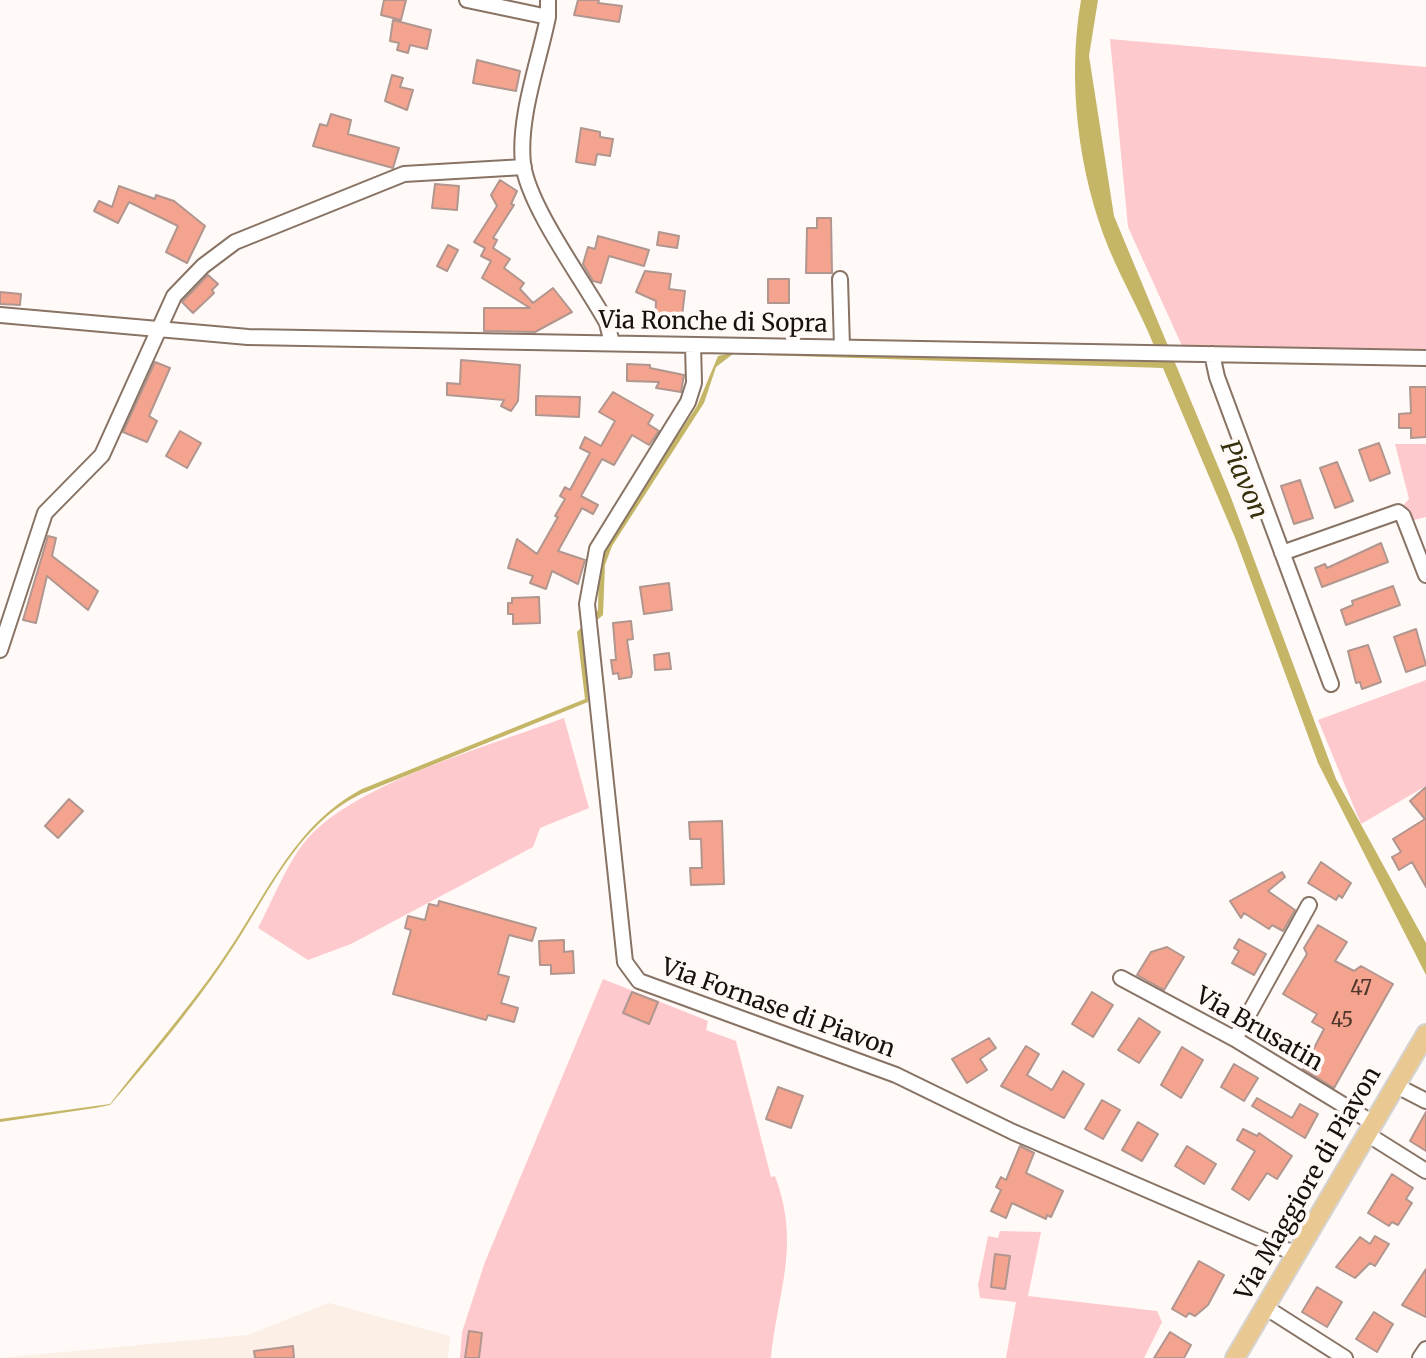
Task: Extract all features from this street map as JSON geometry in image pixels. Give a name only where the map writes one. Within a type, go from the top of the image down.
[{"type":"main road","name":"Via Maggiore di Piavon","points":[[1235,1358],[1395,1085],[1423,1045]]},
{"type":"street","points":[[467,0],[548,17]]},
{"type":"street","points":[[548,0],[548,17],[523,141],[524,167],[535,199],[607,323],[612,343]]},
{"type":"street","points":[[0,650],[45,513],[102,455],[157,327],[174,296],[188,280],[235,242],[409,173],[524,167]]},
{"type":"street","points":[[840,279],[842,347]]},
{"type":"street","name":"Via Ronche di Sopra","points":[[0,315],[248,337],[1426,358]]},
{"type":"street","name":"Via Fornase di Piavon","points":[[693,345],[694,383],[688,402],[597,549],[587,604],[625,962],[631,974],[639,981],[721,1013],[896,1075],[1013,1132],[1296,1254]]},
{"type":"street","points":[[1212,354],[1217,377],[1331,684]]},
{"type":"street","points":[[1282,553],[1398,512],[1403,514],[1426,575]]},
{"type":"street","points":[[1235,1039],[1309,905]]},
{"type":"street","name":"Via Brusatin","points":[[1121,978],[1235,1039],[1370,1128],[1426,1171]]},
{"type":"street","points":[[1395,1085],[1424,1098]]},
{"type":"street","points":[[1265,1307],[1345,1358]]},
{"type":"street","points":[[1420,1358],[1426,1349]]},
{"type":"shaded area","points":[[1081,0],[1098,0],[1089,56],[1114,216],[1230,495],[1336,779],[1426,943],[1426,975],[1318,763],[1236,540],[1163,368],[733,354],[716,367],[704,403],[612,546],[605,565],[603,615],[585,630],[588,702],[361,794],[338,808],[317,825],[299,846],[211,979],[110,1105],[0,1122],[0,1119],[110,1104],[207,981],[298,844],[316,823],[337,805],[362,789],[585,699],[577,632],[598,610],[599,564],[605,544],[697,406],[718,356],[740,351],[1160,362],[1098,220],[1083,158],[1075,62]]},
{"type":"shaded area","points":[[1110,39],[1426,67],[1426,356],[1183,348],[1128,227]]},
{"type":"shaded area","points":[[1395,444],[1426,444],[1426,517],[1406,522],[1397,512],[1409,499]]},
{"type":"shaded area","points":[[1426,680],[1426,786],[1361,824],[1318,720]]},
{"type":"shaded area","points":[[564,718],[589,808],[540,828],[533,847],[351,944],[308,960],[258,928],[295,856],[309,837],[331,817],[360,799],[428,767]]},
{"type":"shaded area","points":[[603,979],[708,1021],[706,1030],[736,1041],[771,1177],[775,1176],[783,1201],[786,1224],[785,1267],[771,1358],[460,1358],[462,1332],[485,1262]]},
{"type":"shaded area","points":[[1000,1231],[1041,1232],[1028,1296],[1157,1311],[1162,1322],[1144,1358],[1006,1358],[1016,1302],[980,1298],[978,1285],[988,1236],[998,1238]]},
{"type":"shaded area","points":[[329,1303],[450,1336],[448,1358],[0,1358],[247,1335]]},
{"type":"building","points":[[384,0],[406,0],[401,20],[381,15]]},
{"type":"building","points":[[578,0],[599,0],[598,3],[622,6],[619,22],[574,15]]},
{"type":"building","points":[[393,20],[431,30],[427,49],[410,45],[408,53],[397,50],[399,43],[390,41]]},
{"type":"building","points":[[477,60],[520,71],[516,91],[473,83]]},
{"type":"building","points":[[392,75],[403,78],[400,87],[413,90],[407,110],[385,101]]},
{"type":"building","points":[[331,114],[351,120],[348,134],[399,148],[393,168],[313,146],[320,124],[327,126]]},
{"type":"building","points":[[581,128],[613,139],[610,156],[597,154],[595,165],[576,162]]},
{"type":"building","points":[[500,180],[517,191],[511,204],[514,205],[493,238],[497,240],[493,248],[510,259],[504,268],[524,283],[520,289],[533,303],[553,288],[572,312],[535,332],[484,331],[484,308],[530,308],[482,278],[491,261],[481,256],[485,248],[474,242],[497,206],[491,195]]},
{"type":"building","points":[[435,184],[459,186],[457,210],[432,208]]},
{"type":"building","points":[[119,186],[155,199],[156,195],[174,201],[205,226],[187,263],[166,252],[178,226],[129,202],[118,223],[94,211],[99,201],[112,207]]},
{"type":"building","points":[[817,218],[831,218],[832,273],[806,273],[807,228],[817,228]]},
{"type":"building","points":[[659,232],[679,236],[677,248],[657,245]]},
{"type":"building","points":[[598,236],[649,250],[644,266],[609,256],[601,283],[593,281],[583,264],[588,247],[595,249]]},
{"type":"building","points":[[448,245],[458,250],[447,271],[437,266]]},
{"type":"building","points":[[645,271],[671,274],[669,289],[685,291],[681,325],[655,322],[656,301],[636,292]]},
{"type":"building","points":[[208,275],[218,284],[212,290],[214,293],[193,313],[182,302]]},
{"type":"building","points":[[768,279],[789,279],[789,303],[768,303]]},
{"type":"building","points":[[0,292],[21,294],[20,305],[0,304]]},
{"type":"building","points":[[461,360],[520,365],[518,401],[511,411],[501,406],[504,400],[447,395],[447,383],[460,384]]},
{"type":"building","points":[[155,362],[170,368],[149,416],[157,421],[147,442],[123,432]]},
{"type":"building","points":[[627,364],[650,365],[650,368],[684,375],[681,392],[656,388],[659,382],[627,381]]},
{"type":"building","points":[[1410,387],[1426,387],[1426,437],[1411,438],[1411,428],[1399,428],[1399,414],[1411,413]]},
{"type":"building","points":[[613,392],[653,415],[648,424],[659,431],[649,445],[632,435],[614,465],[602,459],[581,496],[598,505],[593,514],[582,508],[558,551],[585,560],[578,584],[552,571],[546,589],[530,583],[533,576],[508,568],[517,539],[537,554],[558,517],[555,516],[565,499],[560,496],[565,487],[570,490],[590,453],[580,448],[585,437],[601,446],[615,421],[599,412]]},
{"type":"building","points":[[536,396],[580,397],[579,417],[536,415]]},
{"type":"building","points":[[180,431],[201,443],[187,468],[166,456]]},
{"type":"building","points":[[1379,443],[1390,473],[1370,481],[1359,450]]},
{"type":"building","points":[[1337,462],[1353,501],[1335,508],[1320,468]]},
{"type":"building","points":[[1300,480],[1313,518],[1294,524],[1281,486]]},
{"type":"building","points":[[48,536],[56,538],[52,556],[98,591],[88,610],[47,576],[36,623],[23,620]]},
{"type":"building","points":[[1381,543],[1388,562],[1322,587],[1315,568],[1325,564],[1327,568]]},
{"type":"building","points":[[669,583],[672,610],[644,614],[640,587]]},
{"type":"building","points":[[1393,586],[1400,605],[1346,625],[1341,610],[1353,605],[1352,601]]},
{"type":"building","points":[[539,597],[540,623],[513,624],[513,614],[508,614],[508,603],[512,603],[512,598]]},
{"type":"building","points":[[631,621],[633,639],[627,640],[632,673],[631,677],[619,679],[618,673],[613,674],[611,660],[616,660],[613,623]]},
{"type":"building","points":[[1416,629],[1426,665],[1406,672],[1394,637]]},
{"type":"building","points":[[1368,645],[1381,682],[1362,689],[1360,682],[1356,683],[1348,651]]},
{"type":"building","points":[[669,653],[671,669],[655,670],[654,655]]},
{"type":"building","points":[[1426,787],[1426,887],[1412,862],[1399,870],[1392,857],[1401,852],[1393,839],[1425,819],[1410,801]]},
{"type":"building","points":[[69,799],[83,811],[58,838],[45,826]]},
{"type":"building","points":[[722,821],[724,884],[691,885],[690,868],[702,868],[701,839],[690,839],[689,822]]},
{"type":"building","points":[[1321,862],[1351,883],[1342,898],[1339,895],[1336,900],[1308,883]]},
{"type":"building","points":[[1282,872],[1285,877],[1268,891],[1295,910],[1283,931],[1272,925],[1269,929],[1244,913],[1241,918],[1230,901]]},
{"type":"building","points":[[439,901],[536,928],[532,941],[509,935],[498,974],[509,977],[501,1003],[518,1008],[514,1022],[488,1015],[486,1020],[393,994],[411,930],[405,928],[408,916],[425,920],[429,904],[438,906]]},
{"type":"building","points":[[1318,925],[1347,942],[1335,961],[1354,971],[1361,966],[1393,984],[1334,1088],[1303,1069],[1324,1029],[1312,1022],[1317,1014],[1283,994],[1307,954],[1304,948]]},
{"type":"building","points":[[1239,939],[1266,954],[1254,975],[1232,963],[1239,951],[1234,948]]},
{"type":"building","points":[[564,940],[564,952],[573,951],[574,973],[551,974],[551,965],[540,965],[539,941]]},
{"type":"building","points":[[1167,947],[1184,957],[1164,990],[1137,975],[1151,952]]},
{"type":"building","points":[[632,992],[658,1002],[649,1024],[623,1013]]},
{"type":"building","points":[[1092,992],[1113,1005],[1093,1037],[1072,1024]]},
{"type":"building","points":[[1139,1018],[1160,1032],[1139,1063],[1118,1050]]},
{"type":"building","points":[[989,1038],[996,1048],[980,1059],[987,1070],[967,1083],[952,1059]]},
{"type":"building","points":[[1026,1046],[1039,1054],[1027,1075],[1052,1090],[1063,1071],[1084,1084],[1064,1118],[1001,1086]]},
{"type":"building","points":[[1182,1047],[1203,1060],[1181,1098],[1161,1085]]},
{"type":"building","points":[[1234,1064],[1258,1078],[1244,1101],[1221,1087]]},
{"type":"building","points":[[778,1087],[803,1096],[791,1128],[766,1119]]},
{"type":"building","points":[[1257,1098],[1292,1118],[1300,1104],[1318,1114],[1305,1138],[1252,1106]]},
{"type":"building","points":[[1102,1100],[1120,1110],[1103,1139],[1085,1129]]},
{"type":"building","points":[[1426,1112],[1426,1151],[1410,1141]]},
{"type":"building","points":[[1138,1122],[1158,1134],[1142,1161],[1122,1150]]},
{"type":"building","points":[[1243,1129],[1257,1136],[1259,1133],[1292,1156],[1277,1179],[1267,1173],[1249,1200],[1232,1189],[1255,1151],[1237,1140]]},
{"type":"building","points":[[1020,1146],[1034,1153],[1026,1173],[1063,1191],[1051,1217],[1047,1215],[1046,1219],[1012,1203],[1006,1218],[991,1211],[1001,1190],[996,1187],[1001,1177],[1006,1180]]},
{"type":"building","points":[[1187,1146],[1216,1164],[1204,1184],[1175,1166]]},
{"type":"building","points":[[1392,1174],[1413,1188],[1406,1199],[1412,1203],[1398,1225],[1392,1222],[1389,1226],[1368,1213]]},
{"type":"building","points":[[1375,1236],[1389,1244],[1375,1266],[1370,1263],[1355,1278],[1336,1267],[1360,1237],[1370,1244]]},
{"type":"building","points":[[995,1254],[1010,1256],[1005,1289],[991,1287]]},
{"type":"building","points":[[1199,1261],[1224,1275],[1208,1305],[1195,1316],[1189,1313],[1186,1317],[1172,1309]]},
{"type":"building","points":[[1426,1269],[1426,1317],[1402,1305]]},
{"type":"building","points":[[1317,1287],[1342,1302],[1327,1327],[1302,1312]]},
{"type":"building","points":[[1374,1312],[1393,1324],[1377,1352],[1356,1339]]},
{"type":"building","points":[[469,1331],[482,1333],[479,1358],[465,1358]]},
{"type":"building","points":[[1170,1332],[1191,1345],[1184,1358],[1154,1358]]},
{"type":"building","points":[[293,1346],[294,1358],[255,1358],[254,1351]]},
{"type":"water label","name":"Piavon","points":[[1243,480]]}]
